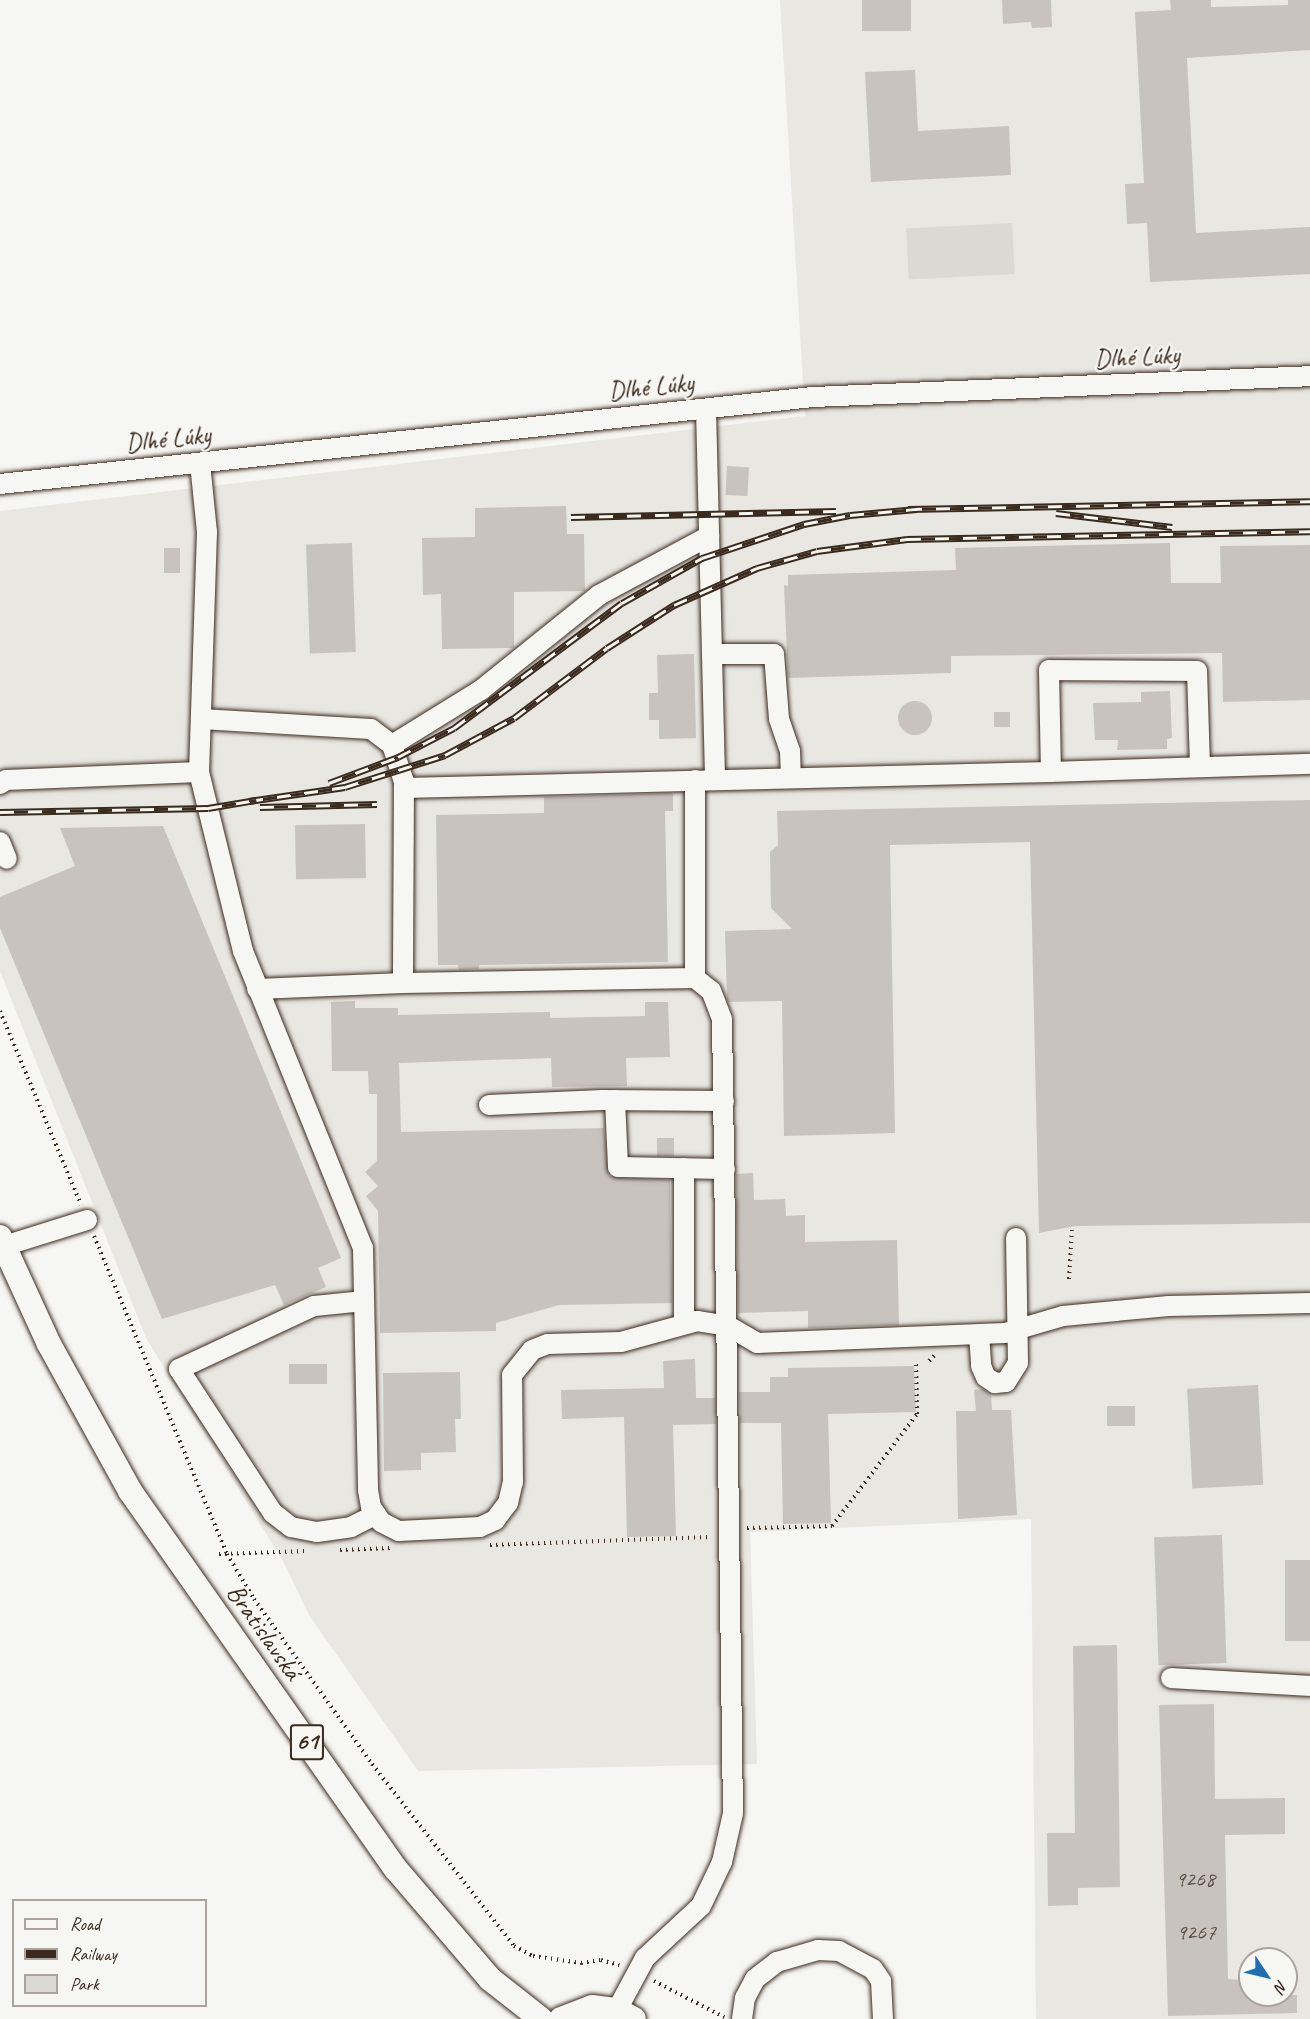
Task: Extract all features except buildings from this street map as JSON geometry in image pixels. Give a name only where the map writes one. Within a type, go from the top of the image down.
[{"type":"main road","name":"Bratislavská","points":[[2,1241],[75,1395],[130,1491],[395,1868],[490,1979],[541,2019]]},
{"type":"main road","points":[[561,2019],[592,2007],[626,2014]]},
{"type":"street","name":"Dlhé Lúky","points":[[0,484],[813,397],[1310,376]]},
{"type":"street","points":[[706,409],[715,780]]},
{"type":"street","points":[[200,463],[207,532],[199,772],[243,951],[363,1248],[368,1490],[376,1514],[399,1531],[480,1527],[495,1520],[508,1503],[513,1482],[512,1375],[519,1362],[532,1350],[548,1344],[621,1342],[697,1321],[728,1326],[757,1343],[979,1334],[1018,1329],[1063,1316],[1169,1306],[1310,1303]]},
{"type":"street","points":[[393,746],[481,690],[598,595],[709,536]]},
{"type":"street","points":[[712,654],[774,654],[779,719],[790,751],[791,778]]},
{"type":"street","points":[[1051,772],[1049,670],[1197,670],[1200,766]]},
{"type":"street","points":[[201,719],[371,729],[393,746],[404,788],[403,983]]},
{"type":"street","points":[[404,788],[1310,764]]},
{"type":"street","points":[[0,784],[6,780],[199,772]]},
{"type":"street","points":[[695,780],[695,978]]},
{"type":"street","points":[[257,989],[403,983],[695,978],[711,991],[720,1005],[728,1326],[733,1813],[722,1862],[700,1906],[645,1958],[626,2014]]},
{"type":"street","points":[[489,1105],[615,1100],[724,1101]]},
{"type":"street","points":[[615,1100],[618,1167],[725,1169]]},
{"type":"street","points":[[684,1168],[684,1324]]},
{"type":"street","points":[[2,1241],[87,1220]]},
{"type":"street","points":[[979,1334],[981,1366],[986,1377],[995,1383],[1006,1382],[1018,1364],[1016,1238]]},
{"type":"street","points":[[364,1301],[314,1306],[179,1369],[273,1513],[291,1527],[318,1532],[351,1527],[376,1514]]},
{"type":"street","points":[[1171,1678],[1310,1686]]},
{"type":"street","points":[[742,2019],[745,1998],[755,1979],[777,1962],[818,1950],[839,1951],[873,1969],[881,1981],[883,2019]]},
{"type":"path","points":[[0,1011],[227,1554],[254,1599],[372,1764],[514,1946],[533,1956],[581,1963],[601,1960],[614,1962]]},
{"type":"path","points":[[1069,1280],[1072,1230]]},
{"type":"path","points":[[743,1528],[832,1526],[917,1414],[916,1361]]},
{"type":"path","points":[[478,1545],[718,1536]]},
{"type":"path","points":[[335,1550],[395,1548]]},
{"type":"path","points":[[219,1554],[311,1551]]},
{"type":"path","points":[[650,1979],[727,2019]]},
{"type":"shaded area","points":[[780,0],[1310,0],[1310,2019],[1036,2019],[1031,1519],[750,1532],[757,1764],[418,1771],[309,1615],[284,1563],[146,1338],[0,971],[0,511],[805,416]]},
{"type":"green space","points":[[1012,223],[1015,274],[909,279],[906,229]]},
{"type":"railway","points":[[908,509],[1310,501]]},
{"type":"railway","points":[[329,783],[398,757],[454,728],[622,603],[702,558],[804,524],[850,515],[917,509]]},
{"type":"railway","points":[[571,517],[836,511]]},
{"type":"railway","points":[[1056,513],[1172,527]]},
{"type":"railway","points":[[249,801],[345,787],[445,755],[514,718],[607,648],[674,605],[757,568],[817,551],[907,539],[1310,531]]},
{"type":"railway","points":[[0,812],[208,808],[256,800]]},
{"type":"railway","points":[[260,807],[377,804]]}]
